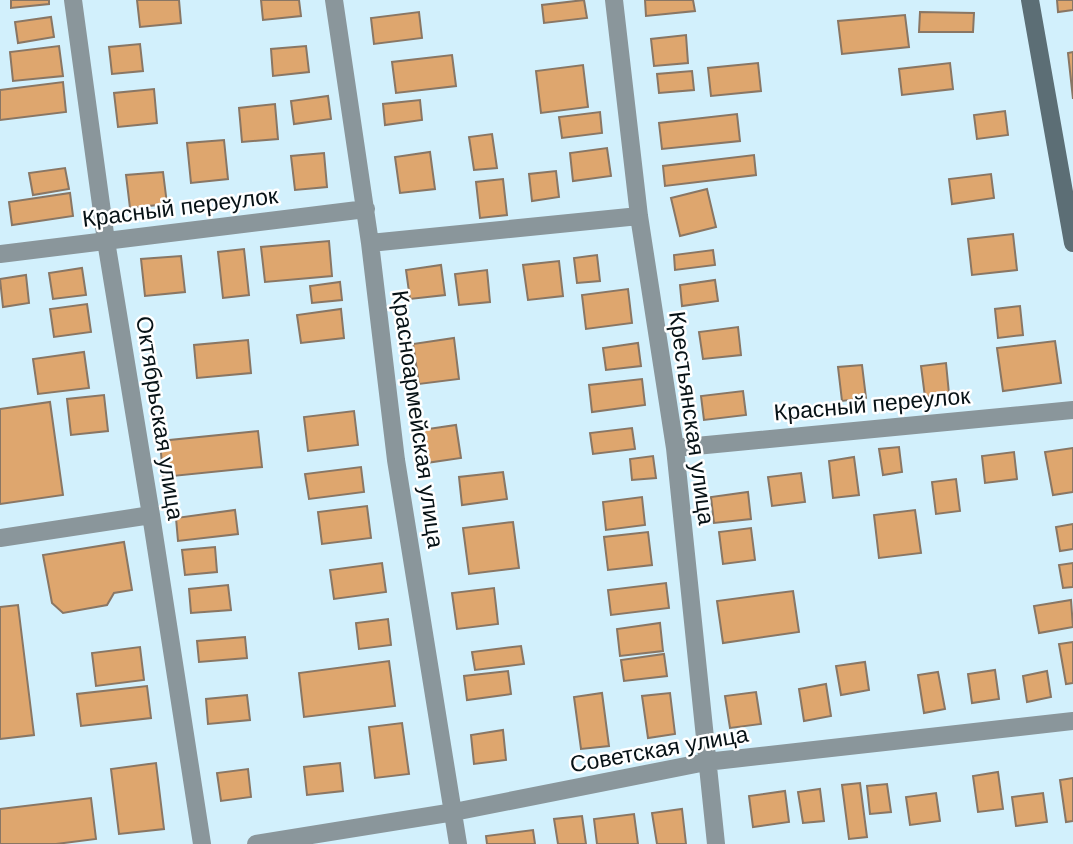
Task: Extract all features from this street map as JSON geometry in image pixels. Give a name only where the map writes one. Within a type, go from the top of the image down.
[{"type":"main road","points":[[1030,0],[1073,243]]},
{"type":"street","name":"Октябрьская улица","points":[[73,0],[106,241],[202,844]]},
{"type":"street","name":"Красноармейская улица","points":[[334,0],[366,209],[396,460],[458,844]]},
{"type":"street","name":"Крестьянская улица","points":[[614,0],[639,216],[675,448],[716,844]]},
{"type":"street","name":"Красный переулок","points":[[0,254],[366,209]]},
{"type":"street","points":[[370,243],[639,216]]},
{"type":"street","name":"Красный переулок","points":[[675,448],[1073,410]]},
{"type":"street","points":[[0,538],[151,515]]},
{"type":"street","name":"Советская улица","points":[[256,844],[454,812],[706,762],[1073,721]]},
{"type":"building","points":[[11,0],[49,0],[49,4],[11,8]]},
{"type":"building","points":[[137,0],[179,0],[181,23],[140,27]]},
{"type":"building","points":[[261,0],[299,0],[301,16],[263,20]]},
{"type":"building","points":[[584,0],[587,18],[544,23],[542,5]]},
{"type":"building","points":[[645,0],[693,0],[695,11],[646,16]]},
{"type":"building","points":[[1057,0],[1073,0],[1073,10],[1058,12]]},
{"type":"building","points":[[419,12],[422,38],[374,44],[371,18]]},
{"type":"building","points":[[920,12],[974,13],[973,32],[919,32]]},
{"type":"building","points":[[905,15],[909,47],[842,54],[838,21]]},
{"type":"building","points":[[51,17],[54,37],[18,43],[15,22]]},
{"type":"building","points":[[686,35],[688,63],[654,66],[651,39]]},
{"type":"building","points":[[140,44],[143,71],[112,74],[109,47]]},
{"type":"building","points":[[59,46],[63,76],[13,81],[10,52]]},
{"type":"building","points":[[306,46],[309,72],[273,76],[271,49]]},
{"type":"building","points":[[1073,52],[1073,99],[1068,53]]},
{"type":"building","points":[[452,55],[456,86],[396,93],[392,62]]},
{"type":"building","points":[[758,63],[761,91],[711,96],[708,68]]},
{"type":"building","points":[[950,63],[953,89],[902,95],[899,69]]},
{"type":"building","points":[[583,65],[588,107],[541,113],[536,71]]},
{"type":"building","points":[[692,71],[694,90],[659,93],[657,74]]},
{"type":"building","points":[[63,82],[66,112],[0,120],[0,90]]},
{"type":"building","points":[[154,89],[157,123],[118,127],[114,93]]},
{"type":"building","points":[[328,96],[331,119],[294,124],[291,101]]},
{"type":"building","points":[[420,100],[422,120],[385,125],[383,104]]},
{"type":"building","points":[[275,104],[278,139],[242,142],[239,108]]},
{"type":"building","points":[[1005,111],[1008,135],[977,139],[974,115]]},
{"type":"building","points":[[600,112],[602,133],[562,138],[559,117]]},
{"type":"building","points":[[737,114],[740,141],[662,149],[659,123]]},
{"type":"building","points":[[492,134],[497,168],[474,170],[469,137]]},
{"type":"building","points":[[224,140],[228,179],[191,183],[187,143]]},
{"type":"building","points":[[607,148],[611,176],[573,181],[570,153]]},
{"type":"building","points":[[430,152],[435,189],[400,193],[395,157]]},
{"type":"building","points":[[324,153],[327,187],[295,190],[291,156]]},
{"type":"building","points":[[754,155],[756,175],[665,186],[663,166]]},
{"type":"building","points":[[65,168],[69,189],[33,195],[29,173]]},
{"type":"building","points":[[556,171],[559,197],[532,201],[529,174]]},
{"type":"building","points":[[163,172],[167,204],[130,208],[126,175]]},
{"type":"building","points":[[991,174],[994,198],[952,204],[949,179]]},
{"type":"building","points":[[503,179],[507,215],[480,218],[476,182]]},
{"type":"building","points":[[707,189],[716,227],[680,236],[671,198]]},
{"type":"building","points":[[70,193],[73,216],[12,225],[9,202]]},
{"type":"building","points":[[1013,234],[1017,270],[972,275],[968,239]]},
{"type":"building","points":[[329,241],[332,276],[265,282],[261,247]]},
{"type":"building","points":[[244,249],[249,295],[223,298],[218,252]]},
{"type":"building","points":[[713,250],[715,265],[675,270],[674,255]]},
{"type":"building","points":[[597,255],[600,281],[577,283],[574,258]]},
{"type":"building","points":[[181,256],[185,292],[145,296],[141,259]]},
{"type":"building","points":[[559,261],[563,296],[528,300],[523,265]]},
{"type":"building","points":[[441,265],[445,295],[410,299],[406,270]]},
{"type":"building","points":[[82,268],[86,295],[53,299],[49,273]]},
{"type":"building","points":[[487,270],[490,302],[459,305],[455,274]]},
{"type":"building","points":[[26,275],[29,303],[3,307],[0,279]]},
{"type":"building","points":[[715,280],[718,301],[682,306],[680,285]]},
{"type":"building","points":[[340,282],[342,300],[312,303],[310,286]]},
{"type":"building","points":[[628,289],[632,323],[586,329],[582,295]]},
{"type":"building","points":[[87,304],[91,332],[54,337],[50,309]]},
{"type":"building","points":[[1020,306],[1023,335],[998,338],[995,309]]},
{"type":"building","points":[[341,309],[344,338],[301,343],[297,315]]},
{"type":"building","points":[[738,327],[741,355],[703,359],[699,332]]},
{"type":"building","points":[[454,338],[459,379],[419,384],[413,344]]},
{"type":"building","points":[[248,340],[251,373],[197,378],[194,345]]},
{"type":"building","points":[[1055,341],[1061,383],[1003,391],[997,348]]},
{"type":"building","points":[[638,343],[641,366],[606,370],[603,348]]},
{"type":"building","points":[[84,352],[89,388],[38,394],[33,359]]},
{"type":"building","points":[[946,363],[949,394],[925,397],[921,366]]},
{"type":"building","points":[[862,365],[866,398],[842,401],[838,367]]},
{"type":"building","points":[[642,379],[645,405],[592,412],[589,385]]},
{"type":"building","points":[[743,391],[746,415],[704,420],[701,396]]},
{"type":"building","points":[[104,395],[108,431],[71,435],[67,399]]},
{"type":"building","points":[[50,402],[63,495],[0,504],[0,409]]},
{"type":"building","points":[[354,411],[358,445],[308,451],[304,417]]},
{"type":"building","points":[[456,425],[461,458],[426,463],[421,430]]},
{"type":"building","points":[[632,428],[635,449],[593,454],[590,433]]},
{"type":"building","points":[[258,431],[262,467],[163,477],[160,441]]},
{"type":"building","points":[[899,447],[902,472],[883,475],[879,449]]},
{"type":"building","points":[[1073,448],[1073,492],[1053,495],[1045,452]]},
{"type":"building","points":[[1014,452],[1017,479],[985,483],[982,456]]},
{"type":"building","points":[[653,456],[656,478],[632,480],[630,459]]},
{"type":"building","points":[[854,457],[859,495],[833,498],[829,461]]},
{"type":"building","points":[[361,467],[364,492],[309,499],[305,474]]},
{"type":"building","points":[[503,472],[507,499],[462,505],[459,477]]},
{"type":"building","points":[[801,473],[805,502],[772,506],[768,477]]},
{"type":"building","points":[[956,479],[960,511],[936,514],[932,482]]},
{"type":"building","points":[[748,492],[751,519],[714,523],[711,497]]},
{"type":"building","points":[[642,497],[645,525],[606,530],[603,502]]},
{"type":"building","points":[[367,506],[371,538],[322,544],[318,512]]},
{"type":"building","points":[[235,510],[238,534],[178,541],[176,518]]},
{"type":"building","points":[[915,510],[921,553],[879,558],[874,515]]},
{"type":"building","points":[[513,522],[519,568],[469,574],[463,528]]},
{"type":"building","points":[[1073,524],[1073,549],[1060,551],[1056,527]]},
{"type":"building","points":[[751,528],[755,560],[723,564],[719,532]]},
{"type":"building","points":[[648,532],[652,565],[608,570],[604,537]]},
{"type":"building","points":[[124,542],[132,590],[114,593],[107,605],[63,613],[52,603],[43,555]]},
{"type":"building","points":[[215,547],[217,572],[185,575],[182,550]]},
{"type":"building","points":[[382,563],[386,592],[334,599],[330,570]]},
{"type":"building","points":[[1073,563],[1073,587],[1063,588],[1059,565]]},
{"type":"building","points":[[666,583],[669,608],[611,615],[608,590]]},
{"type":"building","points":[[228,585],[231,610],[191,613],[189,589]]},
{"type":"building","points":[[494,588],[498,624],[457,629],[452,593]]},
{"type":"building","points":[[793,591],[799,632],[723,643],[717,601]]},
{"type":"building","points":[[1071,600],[1073,627],[1039,633],[1034,606]]},
{"type":"building","points":[[18,605],[34,735],[0,739],[0,607]]},
{"type":"building","points":[[388,619],[391,645],[359,649],[356,623]]},
{"type":"building","points":[[660,623],[663,651],[620,656],[617,629]]},
{"type":"building","points":[[245,637],[247,658],[199,662],[197,641]]},
{"type":"building","points":[[1073,642],[1073,683],[1066,684],[1059,644]]},
{"type":"building","points":[[521,646],[524,664],[475,670],[472,652]]},
{"type":"building","points":[[140,647],[144,680],[96,686],[92,653]]},
{"type":"building","points":[[664,654],[667,676],[624,681],[621,660]]},
{"type":"building","points":[[389,661],[395,706],[304,717],[299,673]]},
{"type":"building","points":[[865,662],[869,690],[841,695],[836,666]]},
{"type":"building","points":[[995,670],[999,699],[972,703],[968,674]]},
{"type":"building","points":[[508,671],[511,694],[467,700],[464,676]]},
{"type":"building","points":[[1047,671],[1051,697],[1027,702],[1023,676]]},
{"type":"building","points":[[938,672],[945,709],[924,713],[918,675]]},
{"type":"building","points":[[826,684],[831,716],[804,721],[799,689]]},
{"type":"building","points":[[147,686],[151,718],[81,726],[77,694]]},
{"type":"building","points":[[756,692],[761,724],[730,728],[725,696]]},
{"type":"building","points":[[602,693],[609,746],[581,749],[574,697]]},
{"type":"building","points":[[670,693],[675,734],[648,738],[642,696]]},
{"type":"building","points":[[247,695],[250,720],[208,724],[206,699]]},
{"type":"building","points":[[402,723],[409,774],[375,778],[369,727]]},
{"type":"building","points":[[503,730],[506,760],[474,764],[471,735]]},
{"type":"building","points":[[156,763],[164,829],[119,834],[111,769]]},
{"type":"building","points":[[340,763],[343,791],[307,795],[304,767]]},
{"type":"building","points":[[248,769],[251,797],[221,801],[217,773]]},
{"type":"building","points":[[998,772],[1003,809],[978,812],[973,776]]},
{"type":"building","points":[[1073,778],[1073,821],[1066,822],[1060,780]]},
{"type":"building","points":[[860,783],[867,837],[849,839],[842,785]]},
{"type":"building","points":[[887,784],[891,812],[870,814],[867,786]]},
{"type":"building","points":[[820,789],[824,821],[803,823],[798,792]]},
{"type":"building","points":[[785,791],[789,822],[753,827],[749,796]]},
{"type":"building","points":[[936,793],[940,821],[910,825],[906,797]]},
{"type":"building","points":[[1043,793],[1047,822],[1016,826],[1012,797]]},
{"type":"building","points":[[91,798],[96,839],[56,844],[0,844],[0,809]]},
{"type":"building","points":[[682,809],[686,844],[657,844],[652,813]]},
{"type":"building","points":[[634,814],[638,844],[597,844],[594,819]]},
{"type":"building","points":[[582,816],[586,844],[558,844],[554,819]]},
{"type":"building","points":[[533,830],[535,844],[487,844],[486,836]]}]
